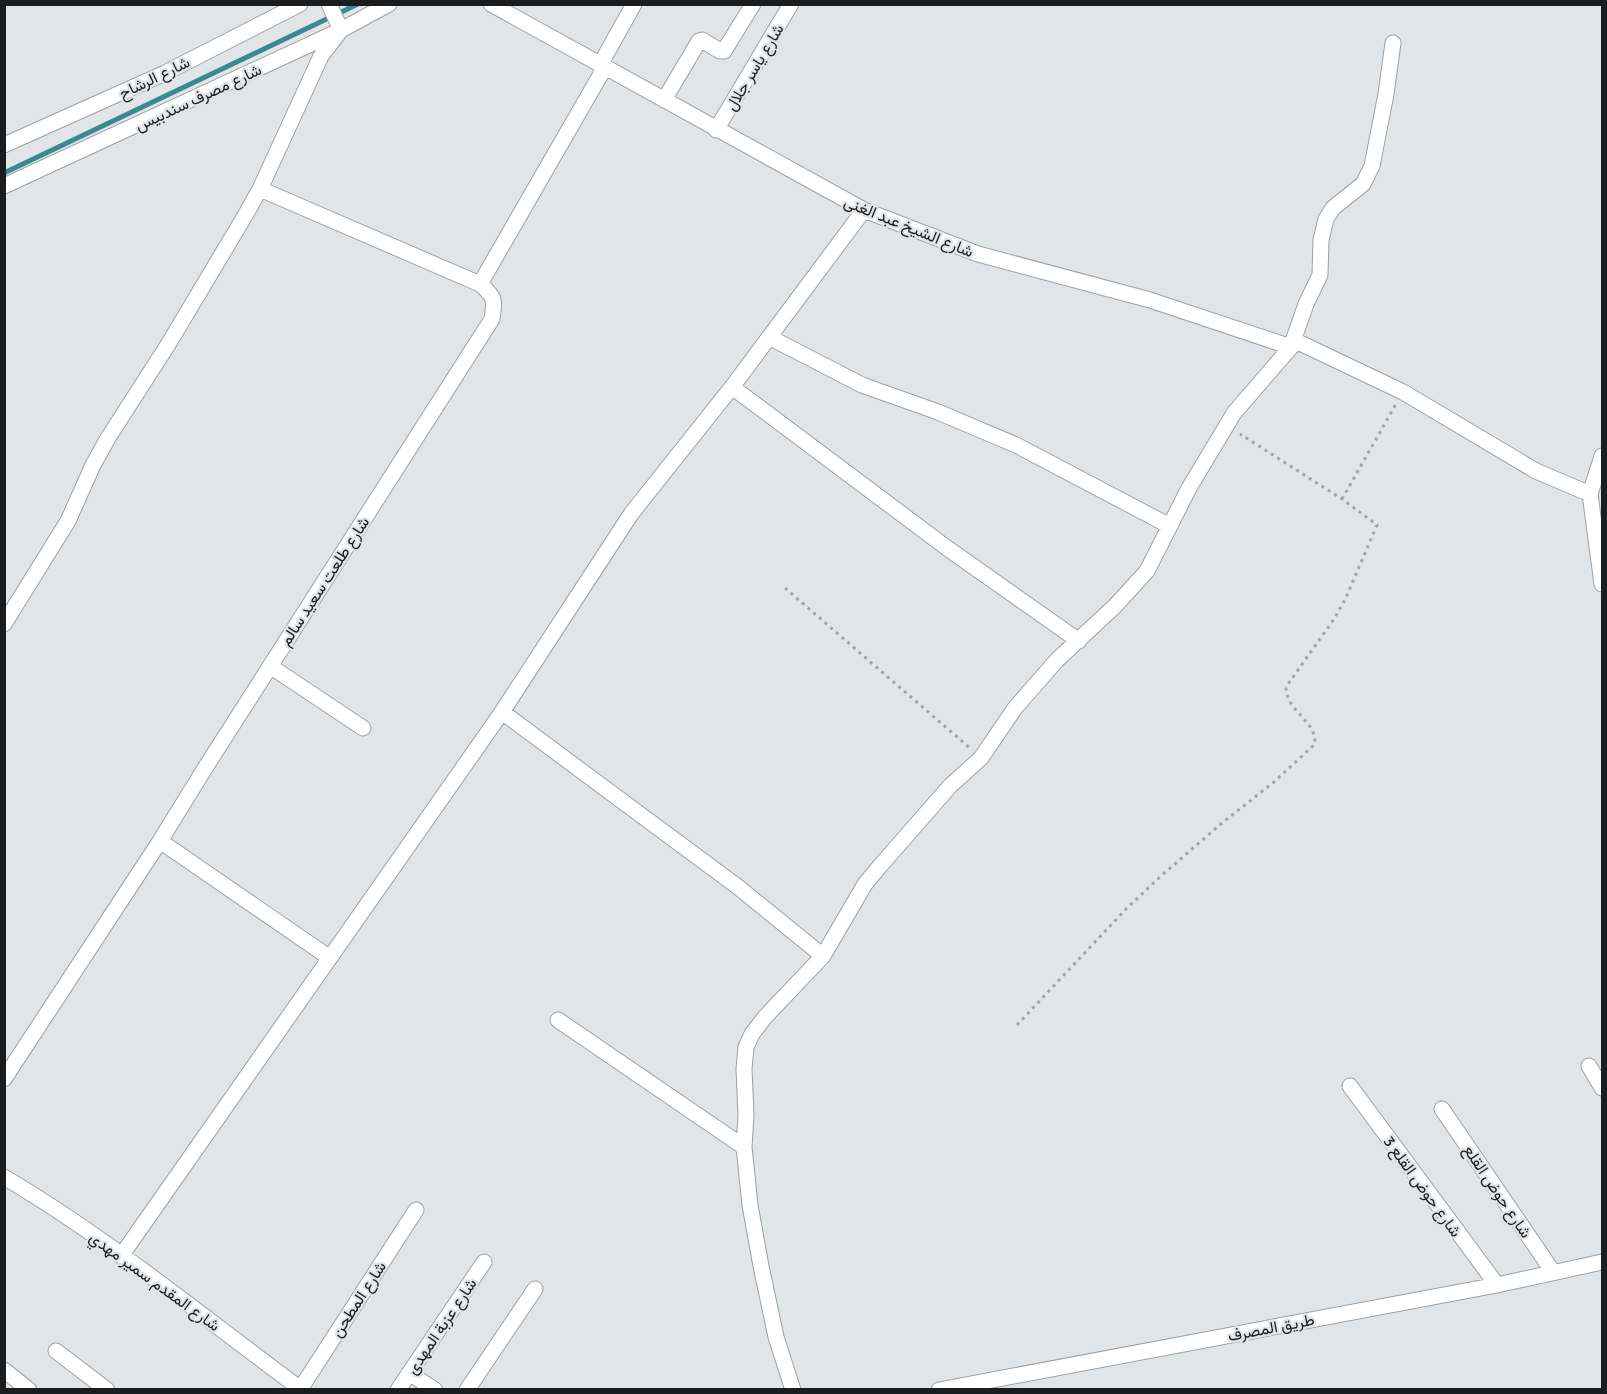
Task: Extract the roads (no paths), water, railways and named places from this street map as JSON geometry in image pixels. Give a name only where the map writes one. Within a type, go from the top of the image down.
[{"type":"street","name":"شارع الرشاح","points":[[4,144],[165,73],[300,4]]},
{"type":"street","points":[[4,624],[68,521],[108,438],[169,343],[260,189],[321,56],[340,30],[329,4]]},
{"type":"street","name":"شارع مصرف سندبيس","points":[[4,186],[340,30],[389,4]]},
{"type":"street","name":"شارع الشيخ عبد الغنى","points":[[491,4],[864,210],[978,254],[1131,294],[1291,347],[1298,342],[1403,393],[1536,471],[1590,494]]},
{"type":"street","points":[[260,189],[480,284],[602,66],[634,4]]},
{"type":"street","points":[[664,100],[699,41],[702,40],[724,51],[753,4]]},
{"type":"street","name":"شارع ياسر جلال","points":[[716,130],[791,4]]},
{"type":"street","points":[[793,1389],[776,1337],[750,1205],[744,1147],[746,1047],[752,1034],[765,1017],[823,956],[865,884],[950,786],[981,758],[1015,708],[1058,660],[1131,590],[1147,571],[1168,525],[1234,413],[1291,347],[1306,304],[1320,274],[1321,240],[1326,219],[1333,208],[1363,184],[1372,166],[1393,43]]},
{"type":"street","points":[[121,1256],[502,712],[631,514],[732,387],[864,210]]},
{"type":"street","name":"شارع طلعت سعيد سالم","points":[[4,1079],[160,842],[492,318],[495,302],[492,294],[480,284]]},
{"type":"street","points":[[770,337],[862,385],[938,412],[1007,441],[1168,525]]},
{"type":"street","points":[[732,387],[947,548],[1079,641]]},
{"type":"street","points":[[1602,456],[1590,494],[1602,584]]},
{"type":"street","points":[[270,666],[363,728]]},
{"type":"street","points":[[502,712],[738,887],[823,956]]},
{"type":"street","points":[[160,842],[330,958]]},
{"type":"street","points":[[558,1020],[744,1147]]},
{"type":"street","points":[[1589,1066],[1602,1088]]},
{"type":"street","name":"شارع حوض القلع 3","points":[[1350,1086],[1497,1285]]},
{"type":"street","name":"شارع حوض القلع","points":[[1442,1109],[1553,1272]]},
{"type":"street","name":"شارع المقدم سمير مهدي","points":[[4,1177],[31,1192],[121,1256],[302,1389]]},
{"type":"street","name":"شارع المطحن","points":[[302,1389],[416,1210]]},
{"type":"street","name":"شارع عزبة المهدى","points":[[398,1389],[484,1262]]},
{"type":"street","name":"طريق المصرف","points":[[939,1389],[1497,1285],[1602,1262]]},
{"type":"street","points":[[467,1389],[535,1289]]},
{"type":"street","points":[[56,1351],[107,1389]]},
{"type":"street","points":[[4,1370],[29,1389]]},
{"type":"street","points":[[409,1373],[435,1389]]},
{"type":"waterway","points":[[4,173],[358,4]]}]
